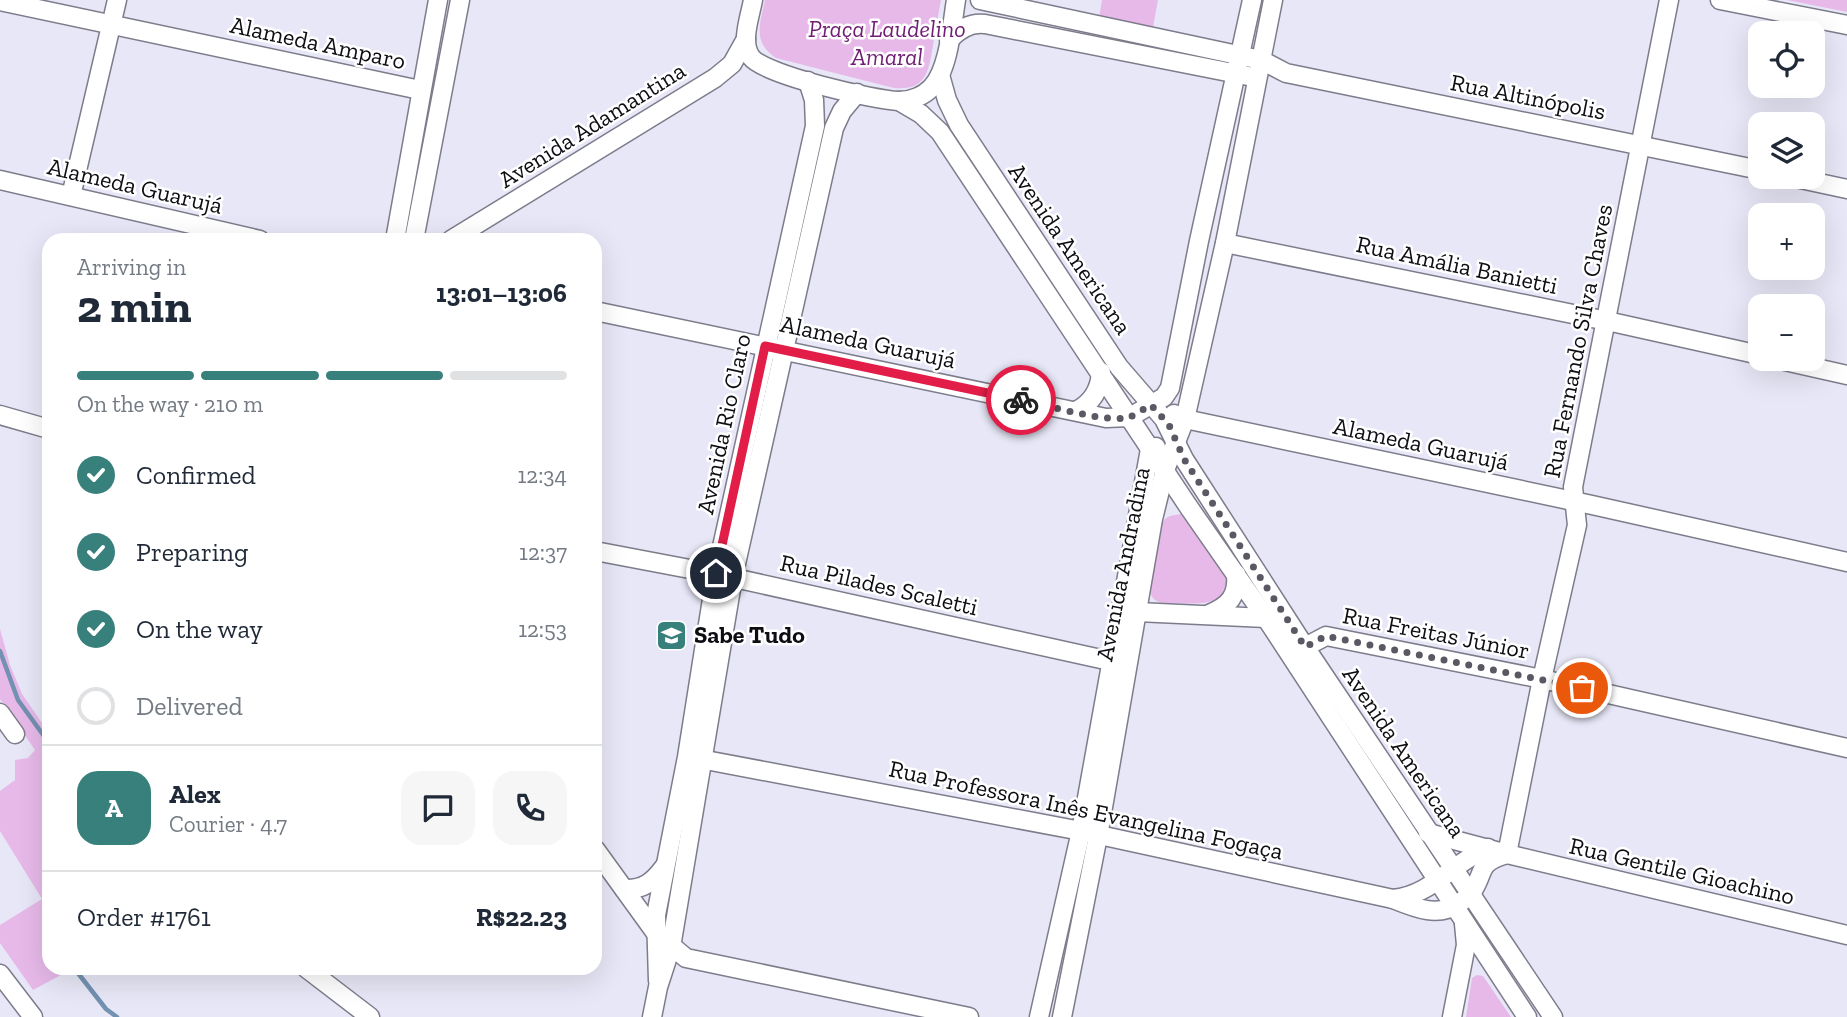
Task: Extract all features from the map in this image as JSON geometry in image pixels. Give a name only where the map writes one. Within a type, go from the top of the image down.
[{"type":"street","points":[[71,196],[117,0]]},
{"type":"street","points":[[396,233],[438,0]]},
{"type":"street","points":[[415,233],[460,0]]},
{"type":"street","points":[[753,0],[746,39],[750,55],[762,67],[808,81],[899,101],[925,93],[940,75],[956,0]]},
{"type":"street","name":"Rua Altinópolis","points":[[980,0],[1239,65]]},
{"type":"street","points":[[1130,417],[1164,397],[1170,388],[1252,0]]},
{"type":"street","name":"Avenida Andradina","points":[[1039,1017],[1089,833],[1137,612],[1153,519],[1165,470],[1185,419],[1225,243],[1273,0]]},
{"type":"street","name":"Rua Fernando Silva Chaves","points":[[1507,854],[1542,679],[1577,525],[1573,487],[1669,0]]},
{"type":"street","points":[[1720,0],[1847,25]]},
{"type":"street","name":"Alameda Amparo","points":[[0,1],[420,90]]},
{"type":"street","name":"Rua Altinópolis","points":[[949,40],[970,25],[985,24],[1286,73],[1748,167]]},
{"type":"street","name":"Avenida Adamantina","points":[[463,233],[715,78],[732,64],[746,39]]},
{"type":"street","name":"Avenida Americana","points":[[940,75],[958,125],[1119,367],[1164,419],[1184,459],[1305,647],[1553,1017]]},
{"type":"street","name":"Avenida Rio Claro","points":[[652,1017],[671,947],[696,758],[765,346],[815,127],[814,100],[808,81]]},
{"type":"street","name":"Avenida Rio Claro","points":[[725,575],[784,350],[834,128],[842,111],[858,93]]},
{"type":"street","name":"Avenida Americana","points":[[899,101],[921,114],[940,132],[1188,506],[1266,618],[1527,1017]]},
{"type":"street","name":"Alameda Guarujá","points":[[0,180],[230,233]]},
{"type":"street","points":[[1825,184],[1847,189]]},
{"type":"street","name":"Rua Amália Banietti","points":[[1225,243],[1748,352]]},
{"type":"street","name":"Alameda Guarujá","points":[[602,312],[1106,418],[1130,417]]},
{"type":"street","points":[[1825,370],[1847,375]]},
{"type":"street","points":[[1076,411],[1090,402],[1096,393],[1101,372]]},
{"type":"street","name":"Alameda Guarujá","points":[[1151,405],[1185,419],[1575,501],[1847,562]]},
{"type":"street","points":[[0,415],[42,427]]},
{"type":"street","points":[[1150,449],[1175,439]]},
{"type":"street","name":"Avenida Andradina","points":[[1062,1017],[1089,833],[1110,661],[1150,449]]},
{"type":"street","points":[[1153,519],[1162,509],[1173,505],[1188,506]]},
{"type":"street","name":"Rua Pilades Scaletti","points":[[602,552],[725,575],[1110,661]]},
{"type":"street","points":[[1206,615],[1226,606],[1234,597],[1236,575]]},
{"type":"street","points":[[1137,612],[1266,618]]},
{"type":"street","name":"Rua Freitas Júnior","points":[[1305,647],[1326,636],[1542,679],[1847,748]]},
{"type":"street","points":[[0,713],[15,734]]},
{"type":"street","name":"Avenida Rio Claro","points":[[658,987],[655,932],[664,867],[696,758]]},
{"type":"street","name":"Rua Professora Inês Evangelina Fogaça","points":[[696,758],[1089,833],[1393,899],[1423,910],[1459,912]]},
{"type":"street","name":"Rua Gentile Gioachino","points":[[1428,833],[1847,934]]},
{"type":"street","points":[[1393,899],[1417,894],[1471,856],[1488,848]]},
{"type":"street","points":[[1452,1017],[1466,945],[1459,912],[1486,863],[1507,854]]},
{"type":"street","points":[[602,859],[655,932],[686,958],[969,1017]]},
{"type":"street","points":[[624,889],[648,884],[664,867]]},
{"type":"street","points":[[0,974],[33,1017]]},
{"type":"street","points":[[315,975],[370,1017]]},
{"type":"green space","name":"Praça Laudelino Amaral","points":[[765,0],[941,0],[927,71],[919,83],[905,88],[894,88],[776,58],[763,46],[761,39],[760,25]]},
{"type":"green space","points":[[1102,0],[1158,0],[1153,27],[1099,18]]},
{"type":"green space","points":[[1787,0],[1847,0],[1847,12]]},
{"type":"green space","points":[[1181,514],[1188,518],[1216,557],[1226,578],[1226,587],[1222,594],[1209,602],[1162,603],[1151,595],[1150,584],[1159,531],[1167,518]]},
{"type":"green space","points":[[0,629],[22,694],[42,723],[42,899],[0,831],[0,791],[15,780],[15,760],[28,758],[35,750],[0,699]]},
{"type":"green space","points":[[42,899],[42,975],[61,975],[33,990],[0,943],[0,925]]},
{"type":"green space","points":[[1483,976],[1511,1017],[1466,1017],[1472,978]]},
{"type":"waterway","points":[[0,651],[18,700],[42,733]]},
{"type":"waterway","points":[[79,975],[106,1009],[117,1017]]},
{"type":"way so far","points":[[1021,400],[1106,418],[1130,417],[1151,405],[1169,425],[1184,459],[1305,647],[1326,636],[1582,688]]},
{"type":"place","name":"Sabe Tudo","points":[[671,635]]},
{"type":"route","points":[[716,573],[765,346],[1021,400]]}]
